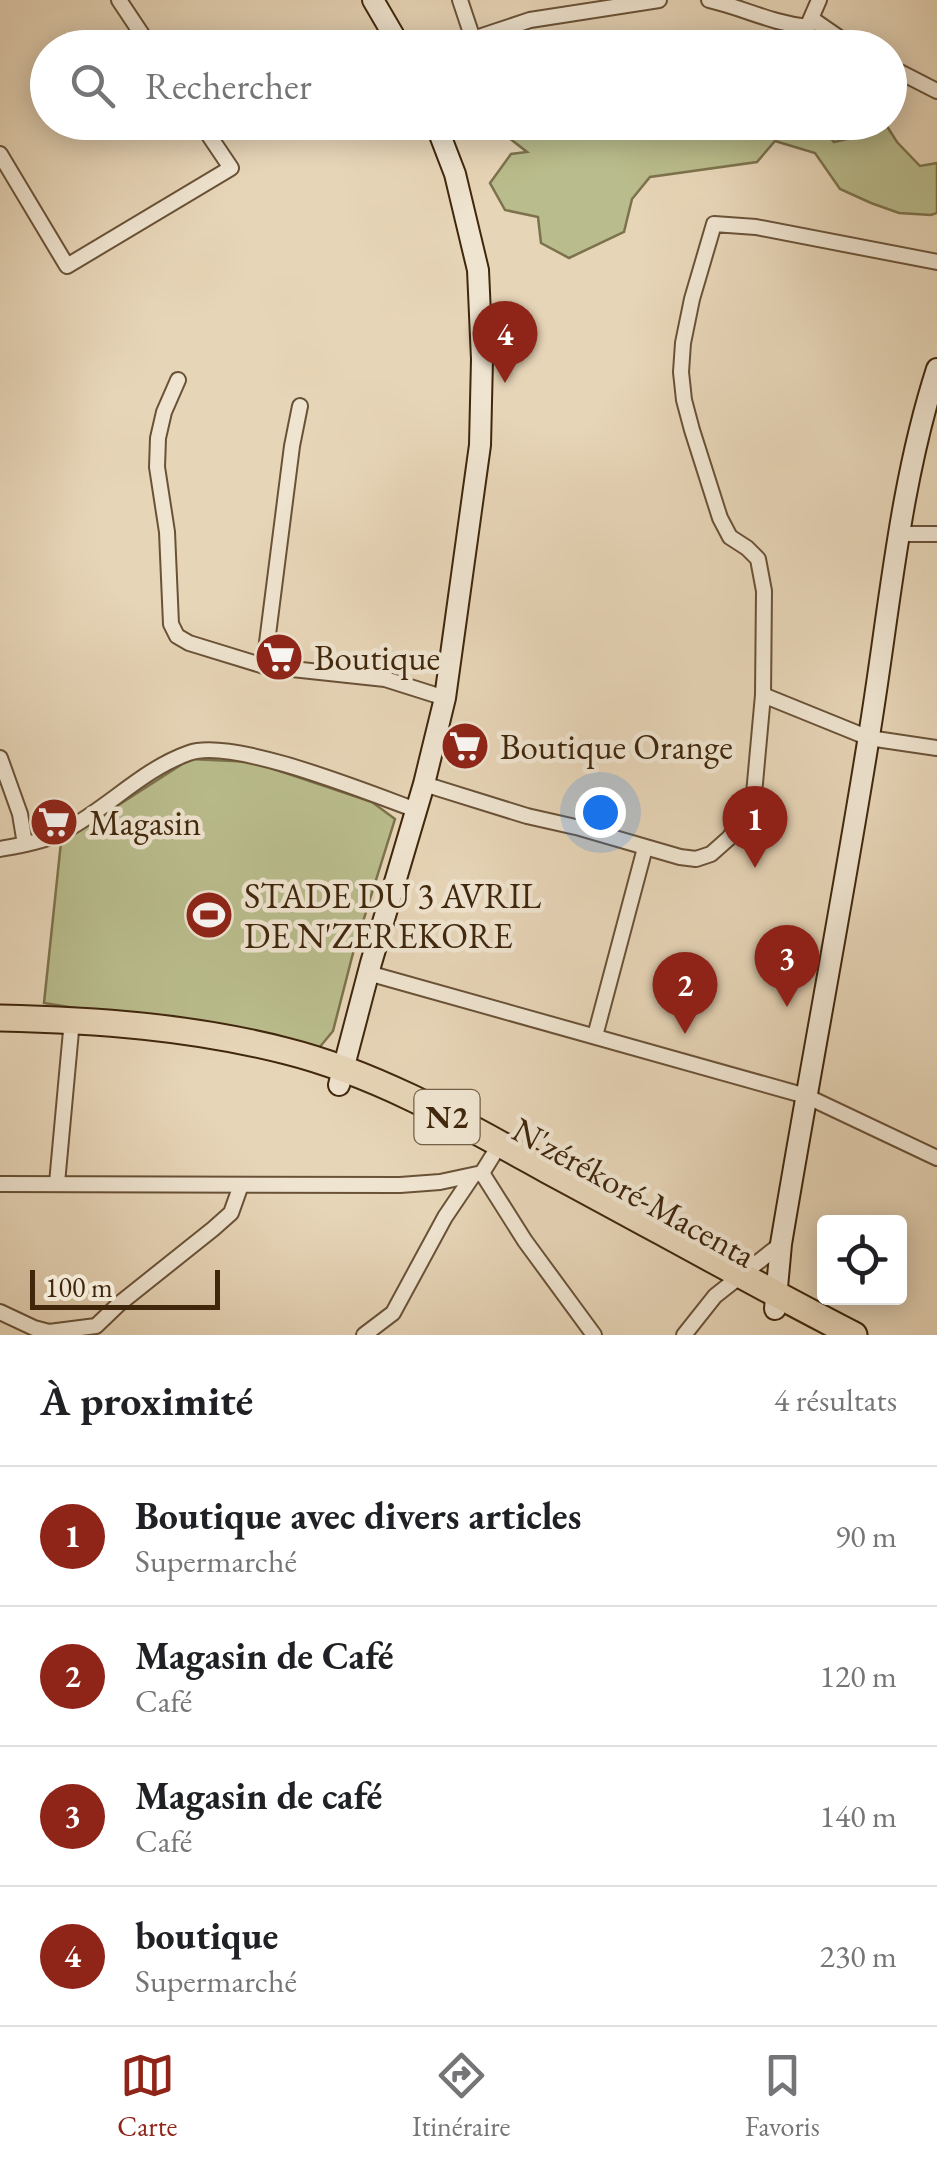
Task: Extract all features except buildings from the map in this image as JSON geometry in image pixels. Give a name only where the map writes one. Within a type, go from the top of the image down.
[{"type":"highway","name":"N2","points":[[0,1018],[220,1038],[286,1051],[341,1077],[413,1100],[488,1162],[776,1302],[854,1335]]},
{"type":"highway","name":"N2","points":[[0,1032],[71,1027]]},
{"type":"highway","name":"N'zérékoré-Macenta","points":[[776,1302],[825,1335]]},
{"type":"street","points":[[119,0],[139,30]]},
{"type":"street","points":[[372,0],[390,30]]},
{"type":"street","points":[[460,0],[470,30]]},
{"type":"street","points":[[500,30],[530,20],[659,0]]},
{"type":"street","points":[[709,0],[780,24],[810,23],[822,30]]},
{"type":"street","points":[[807,30],[819,0]]},
{"type":"street","points":[[907,76],[937,91]]},
{"type":"street","points":[[0,154],[67,266],[231,168],[212,140]]},
{"type":"street","points":[[341,1077],[445,698],[480,446],[478,270],[455,174],[443,140]]},
{"type":"street","points":[[424,784],[680,857],[711,854],[729,838],[754,794],[764,695],[764,591],[758,559],[730,538],[720,518],[684,400],[683,343],[714,224],[756,227],[937,262]]},
{"type":"street","points":[[776,1302],[781,1244],[869,738],[899,534],[923,412],[937,369]]},
{"type":"street","points":[[178,380],[164,412],[157,468],[167,532],[170,624],[177,636],[264,666],[384,679],[445,698]]},
{"type":"street","points":[[264,666],[300,406]]},
{"type":"street","points":[[899,534],[937,534]]},
{"type":"street","points":[[764,695],[869,738],[937,748]]},
{"type":"street","points":[[0,850],[64,832],[167,762],[193,751],[226,750],[255,756],[416,810]]},
{"type":"street","points":[[0,758],[20,814],[25,844]]},
{"type":"street","points":[[595,1036],[646,848]]},
{"type":"street","points":[[368,974],[806,1096],[937,1158]]},
{"type":"street","points":[[58,1183],[71,1027]]},
{"type":"street","points":[[0,1184],[400,1184],[440,1182],[488,1162]]},
{"type":"street","points":[[364,1335],[392,1313],[445,1217],[488,1162]]},
{"type":"street","points":[[488,1162],[525,1241],[594,1335]]},
{"type":"street","points":[[0,1312],[49,1332],[96,1326],[231,1213],[241,1186]]},
{"type":"street","points":[[684,1335],[702,1310],[781,1244]]},
{"type":"green space","points":[[512,140],[896,140],[920,166],[937,163],[937,213],[899,213],[871,203],[840,189],[815,153],[775,141],[757,162],[650,177],[632,199],[624,232],[569,258],[541,243],[538,217],[505,210],[490,183],[511,154],[527,152]]},
{"type":"green space","name":"STADE DU 3 AVRIL DE N'ZEREKORE","points":[[190,759],[253,762],[372,802],[395,819],[333,1031],[319,1048],[44,1003],[61,842]]},
{"type":"place","name":"boutique","points":[[505,383]]},
{"type":"place","name":"Boutique","points":[[279,657]]},
{"type":"place","name":"Boutique Orange","points":[[465,746]]},
{"type":"place","name":"Magasin","points":[[54,822]]},
{"type":"place","name":"Boutique avec divers articles","points":[[755,868]]},
{"type":"place","name":"STADE DU 3 AVRIL DE N'ZEREKORE","points":[[209,915]]},
{"type":"place","name":"Magasin de café","points":[[787,1007]]},
{"type":"place","name":"Magasin de Café","points":[[685,1034]]}]
